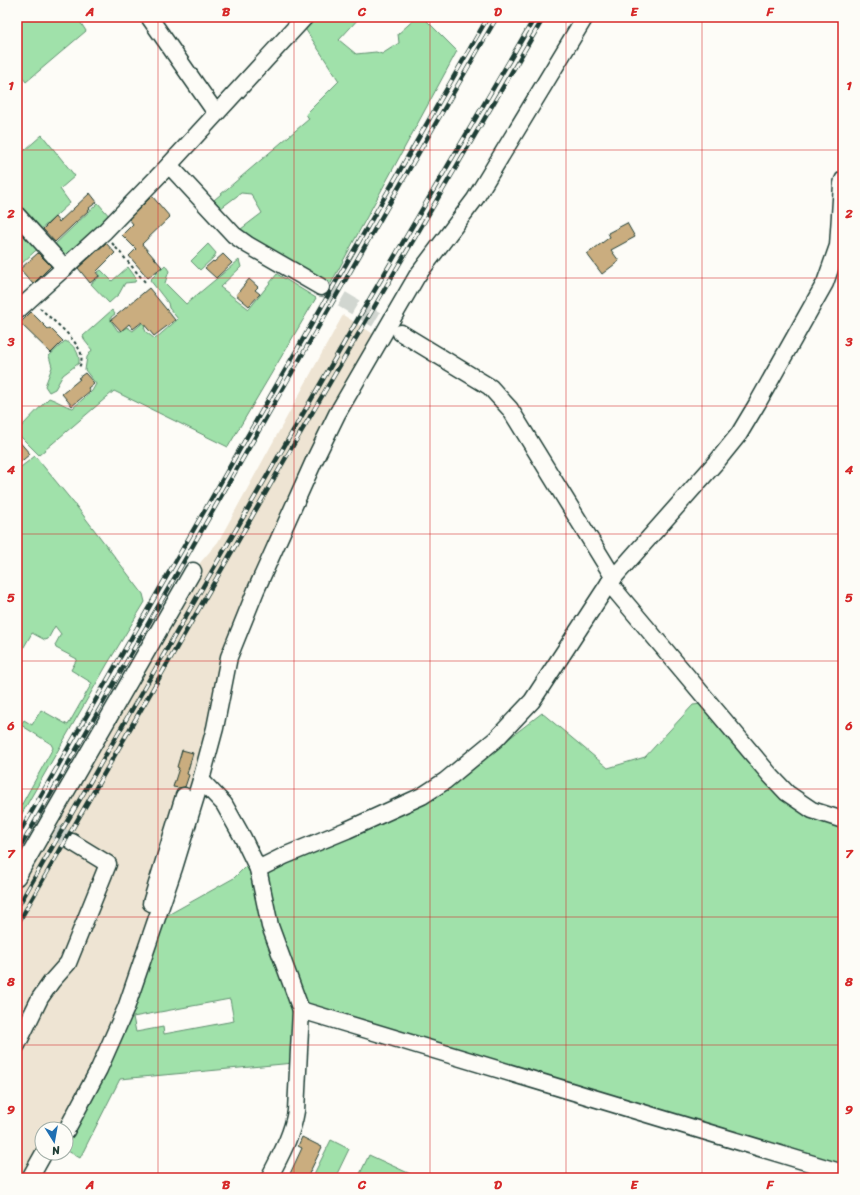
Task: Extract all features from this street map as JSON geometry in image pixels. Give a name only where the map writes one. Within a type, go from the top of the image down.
[{"type":"street","points":[[149,17],[216,113]]},
{"type":"street","points":[[17,311],[103,233],[169,165],[305,17]]},
{"type":"street","points":[[71,1121],[100,1069],[126,1008],[174,868],[201,780],[215,728],[229,657],[256,590],[314,461],[337,414],[417,276],[475,199],[585,17]]},
{"type":"street","points":[[169,165],[234,235],[248,245],[321,287]]},
{"type":"street","points":[[258,869],[284,856],[347,830],[422,796],[445,781],[496,739],[532,701],[612,580],[718,460],[739,434],[757,404],[825,283],[838,246],[843,180]]},
{"type":"street","points":[[17,215],[65,268]]},
{"type":"street","points":[[400,334],[490,387],[510,409],[612,580],[770,776],[787,793],[812,810],[843,820]]},
{"type":"street","points":[[17,877],[51,829],[194,571]]},
{"type":"street","points":[[201,780],[224,804],[258,869],[270,926],[301,1010],[296,1111],[292,1133],[269,1178]]},
{"type":"street","points":[[61,1121],[87,1075],[120,1003],[184,796]]},
{"type":"street","points":[[17,1044],[40,998],[52,981],[68,963],[108,864],[72,842]]},
{"type":"street","points":[[301,1010],[843,1173]]},
{"type":"street","points":[[30,1178],[40,1161]]},
{"type":"street","points":[[40,1178],[50,1161]]},
{"type":"path","points":[[103,233],[124,256],[144,282]]},
{"type":"path","points":[[31,298],[80,349],[82,356],[81,365],[78,369]]},
{"type":"shaded area","points":[[343,315],[380,338],[256,590],[146,948],[70,1121],[34,1121],[34,1161],[50,1161],[40,1178],[17,1178],[17,874],[193,571],[218,542]]},
{"type":"green space","points":[[17,17],[77,17],[86,31],[26,82],[17,70]]},
{"type":"green space","points":[[314,17],[360,17],[339,40],[356,54],[376,52],[382,54],[399,43],[398,34],[417,17],[423,17],[457,51],[330,285],[314,274],[248,238],[241,229],[262,213],[251,194],[241,193],[221,208],[214,200],[309,119],[306,114],[339,81],[304,27]]},
{"type":"green space","points":[[42,135],[75,176],[60,189],[70,203],[38,232],[17,209],[17,157]]},
{"type":"green space","points":[[98,203],[110,217],[68,259],[53,246]]},
{"type":"green space","points":[[17,221],[40,249],[35,251],[17,268]]},
{"type":"green space","points":[[208,244],[216,253],[214,257],[200,270],[191,261]]},
{"type":"green space","points":[[239,260],[241,267],[220,287],[249,309],[277,274],[316,298],[228,447],[114,391],[39,455],[19,435],[19,429],[49,398],[73,408],[92,391],[96,384],[85,370],[87,357],[92,350],[83,336],[112,310],[115,314],[111,317],[111,321],[118,331],[121,331],[127,327],[133,331],[154,313],[157,316],[144,327],[146,332],[155,339],[178,319],[169,308],[168,303],[150,280],[165,265],[169,271],[165,283],[186,304]]},
{"type":"green space","points":[[128,267],[136,278],[135,282],[125,283],[119,294],[109,303],[91,284],[100,276],[98,272],[101,270],[112,281]]},
{"type":"green space","points":[[65,341],[71,344],[76,350],[79,363],[63,375],[55,389],[49,392],[45,386],[52,367],[49,356]]},
{"type":"green space","points":[[35,456],[77,507],[143,594],[145,602],[108,663],[17,822],[17,813],[53,748],[51,744],[21,725],[24,720],[32,725],[41,710],[68,725],[92,683],[71,670],[77,659],[56,648],[55,645],[61,634],[55,626],[48,639],[45,640],[32,633],[17,659],[17,470]]},
{"type":"green space","points":[[709,703],[771,777],[843,820],[843,1178],[309,1017],[273,925],[262,872],[450,784],[542,713],[608,768],[645,757],[693,705]]},
{"type":"green space","points":[[250,862],[296,1011],[294,1063],[120,1079],[80,1158],[74,1155],[74,1129],[111,1063],[166,916],[234,878]],"holes":[[[230,999],[234,1021],[164,1034],[163,1027],[136,1032],[133,1017]]]},
{"type":"green space","points":[[331,1140],[349,1149],[335,1178],[329,1178],[317,1173],[315,1178],[312,1178]]},
{"type":"green space","points":[[369,1155],[419,1178],[358,1178]]},
{"type":"building","points":[[90,193],[97,202],[55,242],[43,229],[55,217],[59,222]]},
{"type":"building","points":[[152,196],[170,217],[142,244],[162,267],[148,278],[129,256],[136,249],[122,235],[133,224],[129,219]]},
{"type":"building","points":[[627,223],[635,237],[611,250],[619,261],[602,274],[587,254],[610,237],[608,233]]},
{"type":"building","points":[[106,243],[115,253],[96,272],[99,276],[90,283],[78,268]]},
{"type":"building","points":[[38,253],[51,266],[33,284],[20,269]]},
{"type":"building","points":[[223,254],[232,263],[216,278],[205,268]]},
{"type":"building","points":[[249,279],[258,287],[255,290],[260,294],[249,306],[236,295]]},
{"type":"building","points":[[149,288],[175,320],[154,336],[142,322],[133,329],[129,324],[121,331],[111,320]]},
{"type":"building","points":[[31,312],[63,341],[51,353],[20,323]]},
{"type":"building","points":[[85,373],[94,383],[88,388],[90,391],[72,406],[62,394]]},
{"type":"building","points":[[17,439],[30,454],[17,465]]},
{"type":"building","points":[[182,750],[193,753],[185,787],[179,788],[173,787],[179,768],[177,767]]},
{"type":"building","points":[[302,1137],[322,1147],[307,1178],[288,1178],[302,1148],[298,1146]]},
{"type":"tunnel","points":[[321,287],[399,333]]},
{"type":"tunnel","points":[[55,832],[72,842]]},
{"type":"railway","points":[[17,837],[488,17]]},
{"type":"railway","points":[[17,853],[497,17]]},
{"type":"railway","points":[[17,908],[359,317],[535,17]]},
{"type":"railway","points":[[17,925],[284,461],[544,17]]}]
